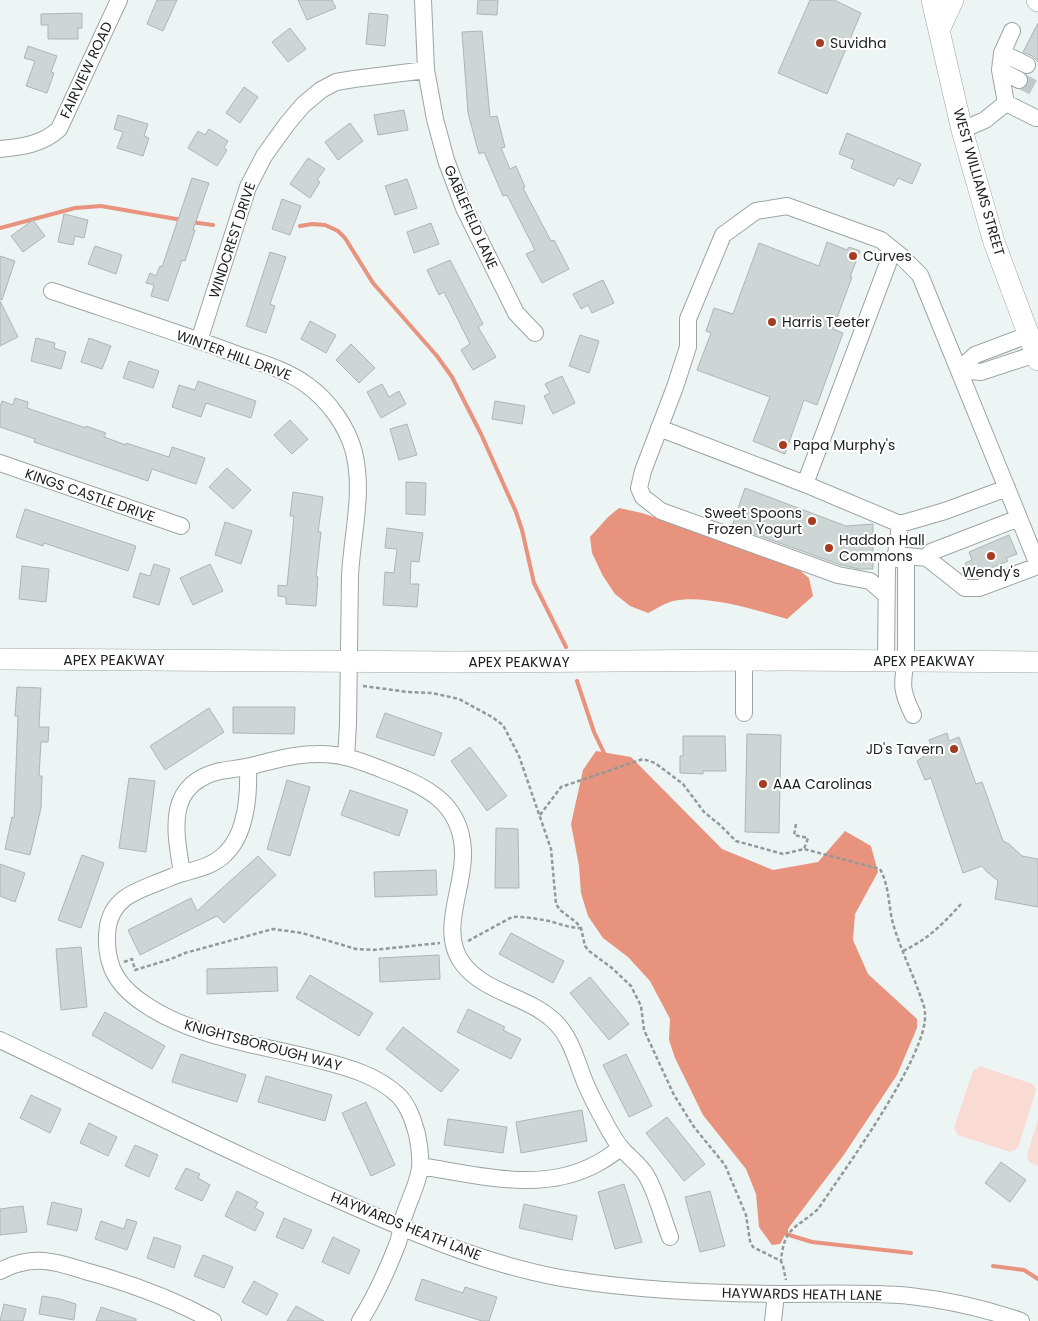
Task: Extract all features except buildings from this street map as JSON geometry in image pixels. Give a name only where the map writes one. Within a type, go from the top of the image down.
[{"type":"main road","name":"WEST WILLIAMS STREET","points":[[932,0],[962,130],[994,242],[1034,350]]},
{"type":"main road","points":[[939,30],[954,0]]},
{"type":"main road","name":"APEX PEAKWAY","points":[[0,659],[348,662],[744,660],[1038,662]]},
{"type":"street","name":"FAIRVIEW ROAD","points":[[0,149],[28,146],[50,137],[59,129],[119,0]]},
{"type":"street","name":"GABLEFIELD LANE","points":[[423,0],[426,70],[440,139],[458,192],[516,314],[535,333]]},
{"type":"street","points":[[1006,103],[1000,70],[1002,53],[1012,31]]},
{"type":"street","points":[[1002,53],[1027,64]]},
{"type":"street","name":"WINDCREST DRIVE","points":[[199,341],[248,187],[264,156],[287,124],[321,90],[336,82],[426,70]]},
{"type":"street","points":[[1000,70],[1019,80]]},
{"type":"street","points":[[962,130],[985,120],[1006,103]]},
{"type":"street","points":[[1006,103],[1038,118]]},
{"type":"street","points":[[886,595],[870,581],[838,575],[661,511],[643,497],[639,488],[643,471],[688,347],[688,319],[723,235],[756,211],[787,206],[881,240],[920,275],[1038,565],[979,588],[965,588],[927,558],[896,555]]},
{"type":"street","points":[[805,484],[893,250]]},
{"type":"street","name":"WINTER HILL DRIVE","points":[[52,291],[286,372],[300,379],[317,393],[340,419],[348,435],[358,471],[358,495],[350,568],[346,757]]},
{"type":"street","points":[[958,370],[981,372],[1034,350]]},
{"type":"street","points":[[659,428],[805,484],[900,524],[945,511],[1007,488]]},
{"type":"street","name":"KINGS CASTLE DRIVE","points":[[0,464],[181,526]]},
{"type":"street","points":[[927,558],[931,552],[1019,518]]},
{"type":"street","points":[[900,524],[896,555],[886,564],[886,595],[896,661],[903,677],[904,696],[912,715]]},
{"type":"street","points":[[896,555],[906,564],[896,661]]},
{"type":"street","points":[[744,660],[744,713]]},
{"type":"street","points":[[182,873],[175,827],[178,810],[183,798],[192,785],[218,772],[314,754],[346,757],[428,789],[443,802],[455,818],[461,834],[463,852],[452,923],[454,943],[461,962],[468,971],[481,981],[552,1018],[562,1029],[573,1049],[587,1087],[601,1115],[621,1148],[640,1166],[648,1178],[670,1238]]},
{"type":"street","name":"KNIGHTSBOROUGH WAY","points":[[248,767],[249,789],[245,813],[234,842],[223,856],[214,863],[202,868],[182,873],[128,895],[116,905],[110,918],[107,936],[112,967],[118,979],[139,1000],[152,1009],[186,1026],[346,1067],[384,1085],[400,1098],[412,1116],[418,1140],[420,1166],[398,1243],[378,1289],[360,1321]]},
{"type":"street","name":"HAYWARDS HEATH LANE","points":[[0,1040],[272,1170],[401,1228],[459,1250],[556,1277],[611,1286],[664,1291],[781,1289],[910,1296],[970,1307],[1021,1321]]},
{"type":"street","points":[[420,1166],[512,1181],[534,1181],[584,1170],[598,1164],[621,1148]]},
{"type":"street","points":[[0,1271],[30,1261],[45,1261],[71,1267],[146,1290],[195,1311],[213,1321]]},
{"type":"street","points":[[772,1321],[781,1289]]},
{"type":"path","points":[[357,685],[408,692],[432,693],[459,699],[503,725],[519,756],[551,850],[556,904],[560,910],[581,928],[585,946],[631,986],[641,1006],[644,1030],[674,1095],[694,1127],[725,1165],[746,1215],[750,1241],[753,1247],[780,1261],[783,1266],[781,1289]]},
{"type":"path","points":[[540,815],[561,787],[643,759],[654,763],[683,784],[704,812],[736,841],[783,854],[804,849],[880,869],[886,880],[893,925],[915,981],[925,1012],[925,1024],[901,1081],[879,1118],[818,1209],[793,1227],[782,1245],[780,1261]]},
{"type":"path","points":[[796,824],[794,835],[808,838],[804,849]]},
{"type":"path","points":[[903,951],[922,942],[946,921],[961,904]]},
{"type":"path","points":[[112,967],[132,959],[135,970],[185,953],[273,929],[310,935],[356,949],[373,950],[454,943],[462,944],[512,917],[520,916],[581,928]]},
{"type":"shaded area","points":[[619,508],[642,513],[791,563],[809,578],[813,596],[787,619],[715,601],[686,599],[673,601],[648,613],[630,606],[615,594],[603,576],[592,553],[590,537]]},
{"type":"shaded area","points":[[596,751],[631,757],[722,849],[773,870],[818,862],[845,831],[871,846],[878,872],[855,914],[853,940],[868,974],[917,1019],[917,1028],[897,1075],[843,1156],[790,1226],[780,1244],[772,1245],[759,1227],[756,1194],[746,1169],[703,1115],[675,1058],[669,1040],[670,1019],[650,981],[628,957],[603,938],[588,916],[581,893],[579,866],[571,824],[583,770]]},
{"type":"shaded area","points":[[980,1066],[1033,1084],[1036,1090],[1018,1148],[1010,1152],[958,1135],[954,1128],[973,1071]]},
{"type":"shaded area","points":[[1038,1120],[1038,1166],[1029,1162],[1027,1155]]},
{"type":"waterway","points":[[0,228],[75,208],[101,206],[182,220]]},
{"type":"waterway","points":[[191,222],[213,225]]},
{"type":"waterway","points":[[300,226],[312,224],[325,225],[338,231],[345,238],[373,283],[437,356],[452,377],[481,434],[516,512],[534,583],[566,647]]},
{"type":"waterway","points":[[577,681],[594,732],[605,755]]},
{"type":"waterway","points":[[786,1227],[786,1234],[812,1242],[911,1253]]},
{"type":"waterway","points":[[993,1266],[1024,1270],[1038,1279]]},
{"type":"tunnel","points":[[1019,80],[1038,90]]},
{"type":"place","name":"Suvidha","points":[[820,43]]},
{"type":"place","name":"Curves","points":[[853,256]]},
{"type":"place","name":"Harris Teeter","points":[[772,322]]},
{"type":"place","name":"Papa Murphy's","points":[[783,445]]},
{"type":"place","name":"Sweet Spoons Frozen Yogurt","points":[[812,521]]},
{"type":"place","name":"Haddon Hall Commons","points":[[829,548]]},
{"type":"place","name":"Wendy's","points":[[991,556]]},
{"type":"place","name":"JD's Tavern","points":[[954,749]]},
{"type":"place","name":"AAA Carolinas","points":[[763,784]]}]
